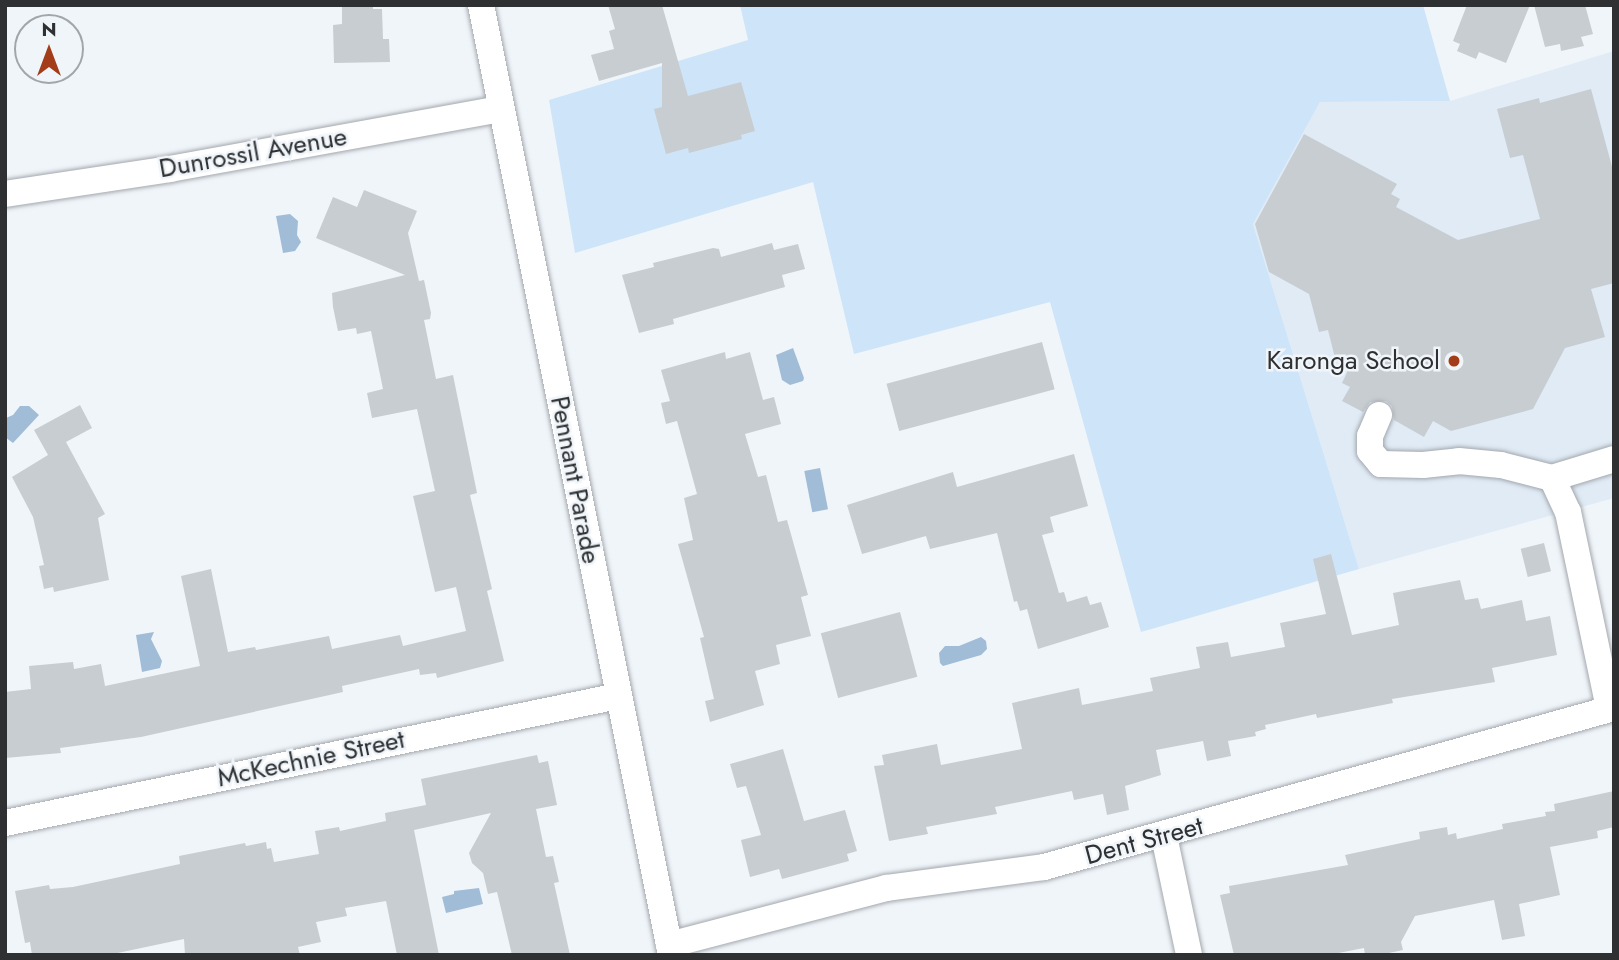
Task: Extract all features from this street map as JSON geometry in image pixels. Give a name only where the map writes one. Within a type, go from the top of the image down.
[{"type":"street","name":"Pennant Parade","points":[[481,5],[670,950]]},
{"type":"street","name":"Dunrossil Avenue","points":[[5,194],[170,169],[501,109]]},
{"type":"street","points":[[1380,415],[1370,436],[1370,451],[1381,464],[1423,466],[1469,462],[1501,465],[1552,478],[1614,459]]},
{"type":"street","points":[[1552,478],[1568,512],[1612,709]]},
{"type":"street","name":"McKechnie Street","points":[[5,822],[618,696]]},
{"type":"street","name":"Dent Street","points":[[670,950],[887,888],[1044,867],[1164,836],[1612,709]]},
{"type":"street","points":[[1164,836],[1189,955]]},
{"type":"shaded area","points":[[740,5],[1423,5],[1450,101],[1320,102],[1253,224],[1359,569],[1141,632],[1050,302],[854,354],[813,182],[575,253],[549,100],[748,40]]},
{"type":"shaded area","name":"Karonga School","points":[[1614,51],[1614,498],[1359,569],[1253,224],[1320,102],[1450,101]]},
{"type":"shaded area","points":[[290,214],[298,221],[297,235],[301,242],[295,251],[283,253],[276,216]]},
{"type":"shaded area","points":[[793,348],[804,378],[803,381],[790,385],[782,380],[776,355]]},
{"type":"shaded area","points":[[20,406],[29,406],[39,415],[13,443],[5,437],[6,418],[13,415]]},
{"type":"shaded area","points":[[820,468],[828,509],[812,512],[804,471]]},
{"type":"shaded area","points":[[154,632],[151,639],[162,661],[160,668],[142,672],[136,635]]},
{"type":"shaded area","points":[[981,637],[986,641],[987,649],[981,655],[943,666],[940,663],[939,653],[945,646],[959,646]]},
{"type":"shaded area","points":[[479,888],[483,904],[446,913],[442,897],[454,894],[454,891]]},
{"type":"building","points":[[342,5],[373,5],[373,9],[382,9],[383,39],[389,39],[390,62],[334,63],[333,25],[342,24]]},
{"type":"building","points":[[608,5],[662,5],[688,96],[741,82],[755,131],[741,135],[742,139],[689,153],[688,148],[666,154],[654,109],[662,107],[662,63],[599,81],[591,55],[614,49],[609,31],[615,29]]},
{"type":"building","points":[[1467,5],[1530,5],[1506,63],[1479,52],[1476,59],[1457,51],[1460,44],[1453,41]]},
{"type":"building","points":[[1534,5],[1585,5],[1593,34],[1581,37],[1584,46],[1561,51],[1560,44],[1545,47]]},
{"type":"building","points":[[1591,89],[1614,174],[1614,283],[1591,289],[1605,337],[1565,348],[1533,409],[1451,431],[1433,421],[1424,437],[1394,420],[1392,406],[1386,401],[1370,402],[1363,412],[1342,401],[1350,387],[1342,383],[1350,366],[1335,358],[1328,330],[1319,332],[1309,294],[1269,272],[1255,224],[1304,134],[1397,184],[1391,194],[1400,199],[1396,207],[1458,240],[1540,219],[1523,155],[1510,158],[1497,109],[1539,98],[1540,103]]},
{"type":"building","points":[[364,190],[417,211],[408,233],[419,281],[424,280],[431,313],[430,319],[424,320],[436,379],[453,375],[477,493],[470,495],[492,589],[487,591],[504,661],[437,678],[436,673],[420,675],[419,669],[342,686],[343,692],[141,737],[60,748],[61,753],[5,758],[5,692],[31,689],[29,666],[73,662],[74,669],[101,664],[105,686],[200,666],[181,576],[211,569],[228,652],[255,647],[256,650],[329,636],[332,649],[400,635],[403,646],[466,631],[456,587],[435,592],[413,496],[435,491],[417,409],[372,418],[367,393],[383,389],[371,331],[357,334],[356,328],[338,331],[333,307],[332,293],[405,275],[316,238],[333,197],[357,207]]},
{"type":"building","points":[[772,243],[774,250],[798,244],[805,269],[782,275],[785,287],[673,319],[674,324],[639,333],[622,275],[654,267],[653,263],[713,248],[719,249],[721,257]]},
{"type":"building","points":[[1042,342],[1055,389],[899,431],[886,384]]},
{"type":"building","points":[[725,352],[726,359],[750,352],[763,400],[774,397],[781,424],[745,434],[758,477],[766,475],[778,522],[787,520],[808,595],[801,597],[811,636],[776,645],[780,664],[755,671],[764,705],[710,722],[705,701],[714,699],[700,638],[704,637],[678,544],[693,540],[684,498],[697,494],[677,421],[666,424],[661,403],[670,401],[661,370]]},
{"type":"building","points":[[80,405],[92,428],[66,442],[105,514],[98,518],[109,580],[54,592],[53,587],[44,589],[39,566],[44,565],[33,517],[12,477],[48,455],[34,430]]},
{"type":"building","points":[[1074,454],[1088,506],[1050,517],[1054,532],[1042,535],[1059,593],[1064,592],[1067,602],[1087,596],[1090,605],[1101,602],[1109,627],[1038,649],[1027,609],[1020,611],[1017,601],[1014,602],[997,533],[930,549],[926,536],[862,554],[847,505],[953,472],[957,487]]},
{"type":"building","points":[[1544,543],[1551,571],[1528,577],[1521,549]]},
{"type":"building","points":[[1331,554],[1352,635],[1399,625],[1393,593],[1460,580],[1465,600],[1478,598],[1481,609],[1522,600],[1526,621],[1550,616],[1557,655],[1492,668],[1495,682],[1392,699],[1393,703],[1317,718],[1316,714],[1265,725],[1266,729],[1255,732],[1256,736],[1228,741],[1231,756],[1207,761],[1203,741],[1156,750],[1161,775],[1125,786],[1129,810],[1107,815],[1103,794],[1074,800],[1072,791],[995,807],[997,814],[926,827],[928,834],[889,841],[874,766],[884,765],[882,755],[937,744],[941,765],[1022,749],[1012,703],[1079,688],[1082,705],[1153,691],[1150,678],[1200,668],[1196,647],[1228,642],[1231,657],[1285,647],[1280,623],[1326,614],[1313,559]]},
{"type":"building","points":[[900,612],[917,677],[838,698],[821,633]]},
{"type":"building","points":[[783,749],[804,821],[845,810],[857,851],[847,854],[849,861],[782,879],[779,869],[750,877],[741,840],[761,835],[746,786],[737,788],[730,764]]},
{"type":"building","points":[[537,755],[539,763],[548,761],[557,805],[536,809],[546,857],[553,856],[559,882],[554,883],[570,955],[512,955],[497,892],[488,894],[483,873],[472,863],[469,853],[491,813],[414,830],[439,955],[397,955],[386,901],[345,908],[347,916],[316,922],[321,942],[298,947],[300,955],[185,955],[184,939],[108,955],[32,955],[30,942],[25,943],[15,891],[49,885],[50,889],[73,887],[180,864],[179,856],[245,843],[246,846],[266,842],[267,849],[271,848],[274,862],[319,854],[315,831],[339,827],[340,831],[386,821],[385,813],[426,805],[421,779]]},
{"type":"building","points":[[1614,791],[1614,827],[1597,831],[1598,838],[1550,847],[1560,895],[1519,904],[1525,936],[1502,940],[1494,900],[1415,916],[1401,942],[1403,950],[1379,955],[1365,955],[1364,948],[1328,955],[1234,955],[1220,895],[1230,893],[1229,886],[1348,865],[1345,855],[1420,839],[1419,832],[1447,827],[1448,835],[1456,833],[1457,839],[1503,829],[1502,824],[1546,816],[1545,812],[1555,811],[1554,804]]},
{"type":"place","name":"Karonga School","points":[[1454,361]]}]
